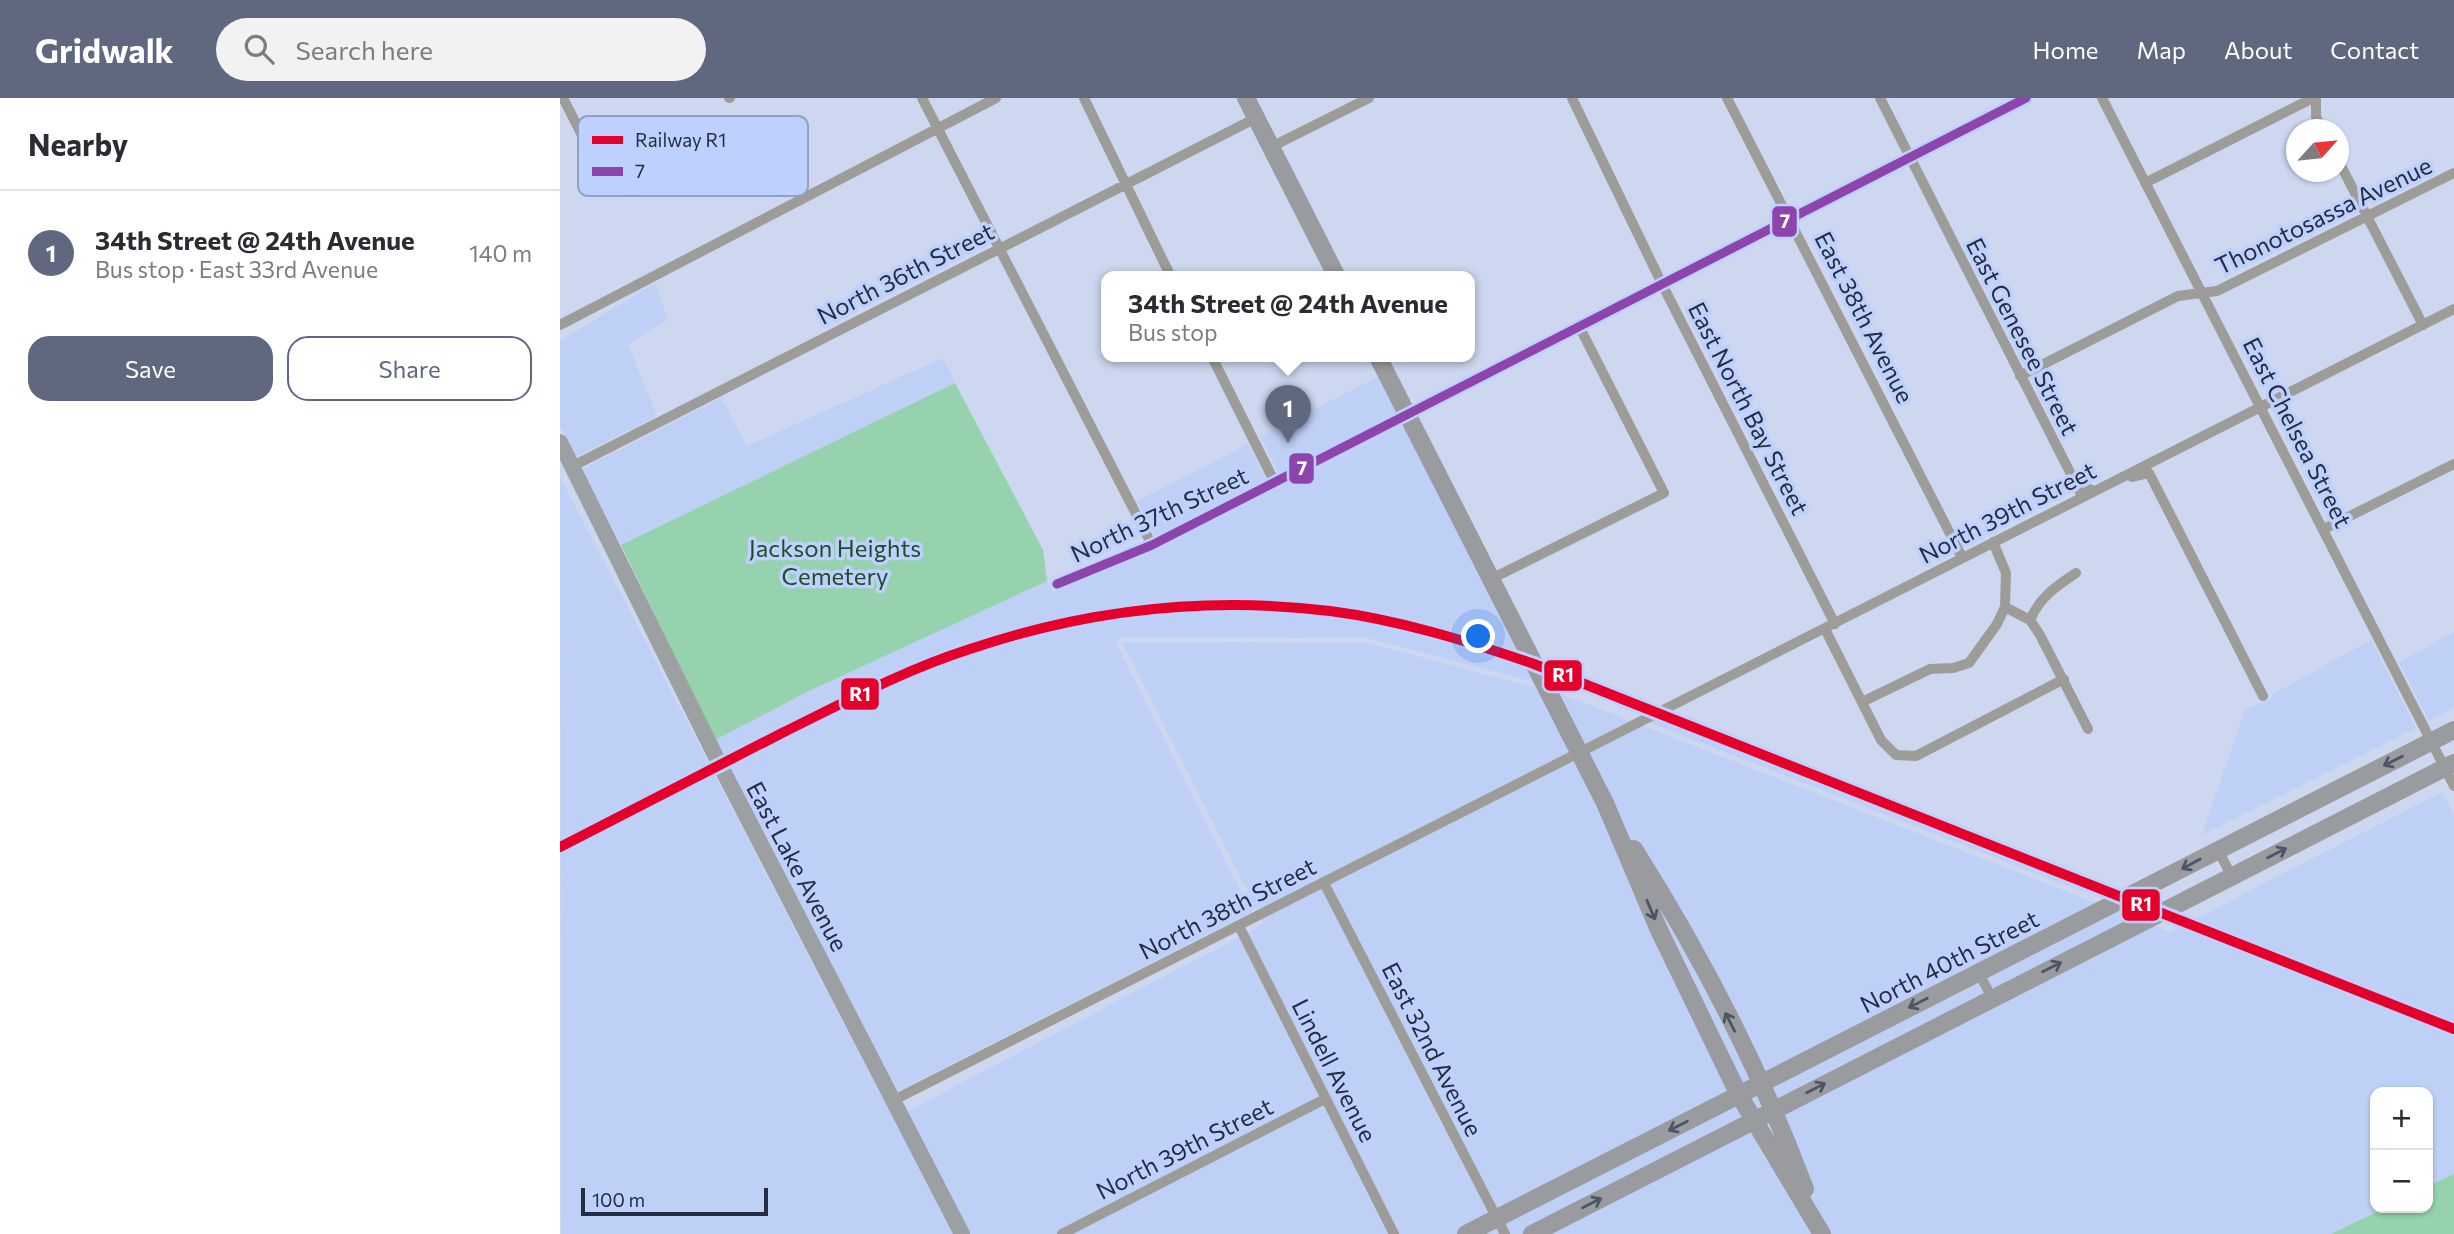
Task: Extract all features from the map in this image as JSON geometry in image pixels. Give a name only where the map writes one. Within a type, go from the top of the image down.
[{"type":"main road","points":[[1246,98],[1334,271]]},
{"type":"main road","points":[[1381,362],[1605,803],[1659,930],[1739,1095],[1817,1232]]},
{"type":"main road","name":"North 40th Street","points":[[1466,1234],[1501,1226],[1760,1083],[2454,730]]},
{"type":"main road","points":[[1532,1234],[2449,766]]},
{"type":"main road","points":[[1605,803],[1684,934],[1760,1083],[1817,1232]]},
{"type":"street","points":[[563,98],[578,127]]},
{"type":"street","points":[[922,98],[1152,545]]},
{"type":"street","points":[[560,326],[996,98]]},
{"type":"street","points":[[1084,98],[1168,271]]},
{"type":"street","points":[[1271,147],[1369,98]]},
{"type":"street","name":"East North Bay Street","points":[[1572,98],[1830,626],[1862,702],[1888,750],[1896,755],[1916,756],[2064,679]]},
{"type":"street","name":"East 38th Avenue","points":[[1727,98],[1792,220],[1962,557]]},
{"type":"street","name":"East Genesee Street","points":[[1880,98],[2080,492],[2148,473],[2263,696]]},
{"type":"street","name":"North 37th Street","points":[[1056,584],[1152,545],[2026,98]]},
{"type":"street","name":"East Chelsea Street","points":[[2102,98],[2431,742],[2449,766],[2454,786]]},
{"type":"street","points":[[2146,183],[2314,98],[2317,119]]},
{"type":"street","name":"North 36th Street","points":[[573,466],[1256,118]]},
{"type":"street","name":"Thonotosassa Avenue","points":[[2020,376],[2178,296],[2188,293],[2204,295],[2454,173]]},
{"type":"street","points":[[2349,179],[2423,325]]},
{"type":"street","name":"North 39th Street","points":[[1578,750],[1830,626],[2454,309]]},
{"type":"street","points":[[1491,579],[1664,493],[1580,328]]},
{"type":"street","points":[[1214,362],[1275,483]]},
{"type":"street","name":"East Lake Avenue","points":[[560,442],[720,765],[962,1234]]},
{"type":"street","points":[[2324,529],[2454,464]]},
{"type":"street","points":[[1862,702],[1930,669],[1953,668],[1969,663],[1997,624],[2005,607],[2006,573],[1993,542]]},
{"type":"street","points":[[2030,620],[2038,603],[2076,573]]},
{"type":"street","points":[[2005,607],[2030,620],[2064,679],[2088,729]]},
{"type":"street","name":"North 38th Street","points":[[894,1100],[1324,883],[1578,750]]},
{"type":"street","points":[[2218,849],[2232,877]]},
{"type":"street","name":"East 32nd Avenue","points":[[1324,883],[1501,1226]]},
{"type":"street","name":"Lindell Avenue","points":[[1239,926],[1394,1234]]},
{"type":"street","points":[[1979,973],[1992,998]]},
{"type":"street","name":"North 39th Street","points":[[1062,1234],[1325,1099]]},
{"type":"shaded area","points":[[655,283],[668,320],[628,344],[657,416],[576,457],[560,426],[560,341]]},
{"type":"shaded area","points":[[943,358],[955,383],[621,545],[582,469],[721,398],[747,446]]},
{"type":"shaded area","points":[[1379,376],[1398,413],[1279,474],[1261,437]]},
{"type":"shaded area","points":[[1404,425],[1535,682],[1368,638],[1120,637],[1117,645],[1251,912],[898,1091],[715,740],[809,691],[1047,581],[1053,592],[1149,554]]},
{"type":"shaded area","points":[[1248,444],[1266,480],[1155,536],[1137,501]]},
{"type":"shaded area","points":[[560,477],[893,1119],[1264,924],[1122,642],[1367,643],[1564,695],[2170,932],[2442,792],[2454,815],[2454,1174],[2433,1184],[2433,1087],[2370,1087],[2370,1213],[2375,1213],[2331,1234],[561,1234]]},
{"type":"shaded area","points":[[2454,632],[2454,708],[2429,721],[2399,662]]},
{"type":"shaded area","points":[[2371,640],[2416,728],[2202,835],[2245,709],[2272,699],[2271,695]]},
{"type":"shaded area","points":[[1656,718],[2096,888],[2086,893],[1648,722]]},
{"type":"green space","name":"Jackson Heights Cemetery","points":[[955,383],[1043,550],[1047,581],[809,691],[715,740],[621,545]]},
{"type":"green space","points":[[2454,1174],[2454,1234],[2331,1234],[2375,1213],[2433,1213],[2433,1184]]},
{"type":"rail line","name":"R1","points":[[560,847],[874,688],[970,649],[1058,624],[1148,610],[1239,605],[1330,611],[1433,632],[1534,664],[2454,1029]]},
{"type":"transit line","name":"7","points":[[1057,584],[1152,545],[2026,98]]},
{"type":"place","name":"34th Street @ 24th Avenue","points":[[1288,443]]}]
